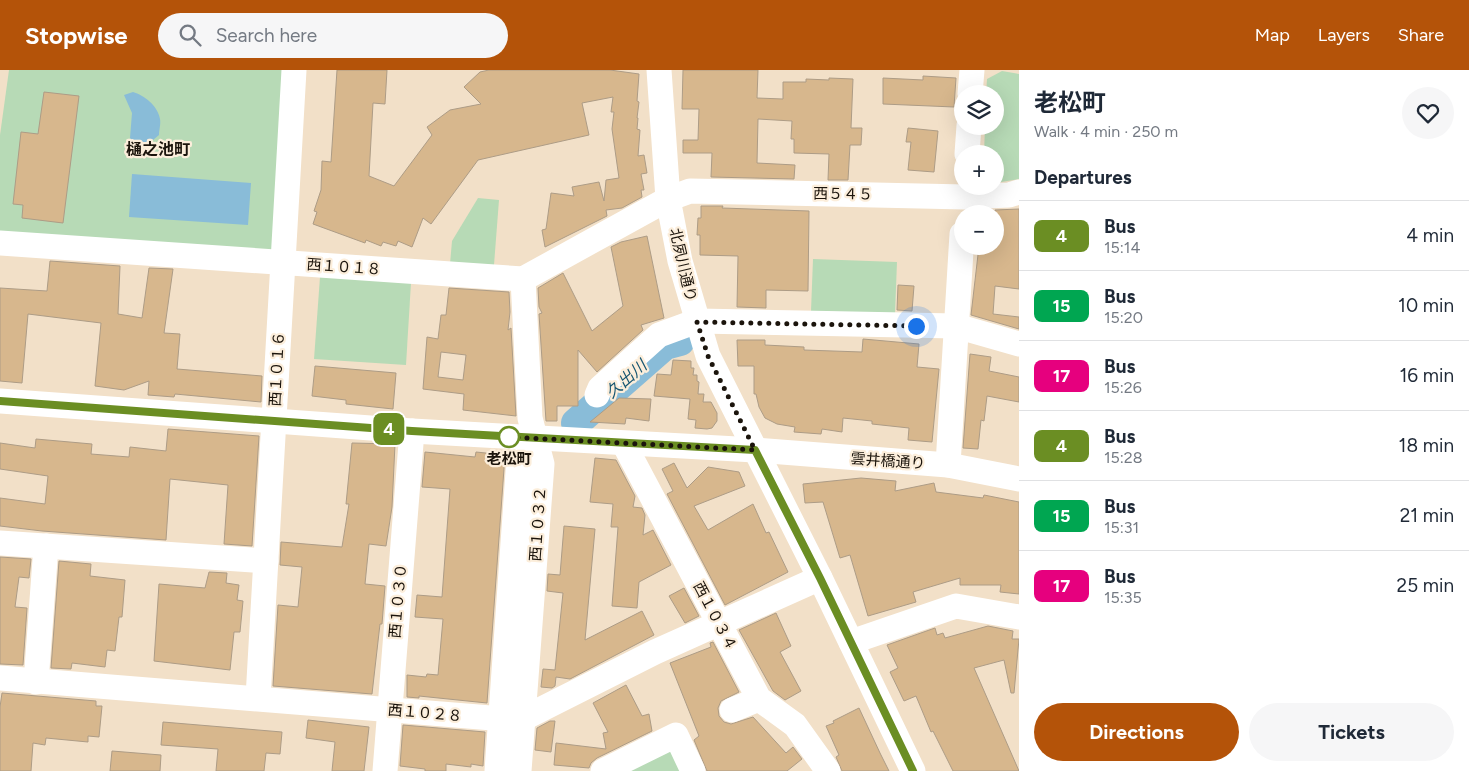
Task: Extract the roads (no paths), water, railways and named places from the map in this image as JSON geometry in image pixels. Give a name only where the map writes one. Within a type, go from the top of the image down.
[{"type":"street","name":"西１０１６","points":[[258,698],[294,70]]},
{"type":"street","name":"北夙川通り","points":[[659,70],[668,199],[680,261],[708,356],[820,578],[913,771]]},
{"type":"street","points":[[971,85],[972,70]]},
{"type":"street","name":"西５４５","points":[[668,199],[690,191],[965,199],[1009,195],[1019,192]]},
{"type":"street","points":[[523,279],[668,199]]},
{"type":"street","name":"西１０１８","points":[[0,243],[523,279]]},
{"type":"street","points":[[948,466],[961,255]]},
{"type":"street","name":"西１０３２","points":[[519,770],[511,719],[542,464],[530,418],[523,279]]},
{"type":"street","points":[[597,395],[600,388],[659,335],[697,322],[956,326],[1019,344]]},
{"type":"street","name":"雲井橋通り","points":[[0,402],[412,431],[755,450],[948,466],[1019,479]]},
{"type":"street","name":"西１０３０","points":[[385,771],[412,431]]},
{"type":"street","name":"西１０３４","points":[[624,444],[759,699],[795,724],[828,771]]},
{"type":"street","points":[[0,543],[266,561]]},
{"type":"street","points":[[36,682],[46,546]]},
{"type":"street","points":[[511,719],[820,578]]},
{"type":"street","points":[[851,642],[956,606],[1019,617]]},
{"type":"street","name":"西１０２８","points":[[0,678],[511,719]]},
{"type":"street","points":[[732,710],[759,699]]},
{"type":"street","points":[[602,771],[676,735],[693,771]]},
{"type":"water","points":[[133,92],[150,102],[159,114],[159,135],[147,145],[137,146],[130,138],[132,113],[124,95]]},
{"type":"water","points":[[132,174],[251,183],[248,225],[129,217]]},
{"type":"waterway","name":"久出川","points":[[576,423],[665,345],[680,341]]},
{"type":"place","name":"老松町","points":[[509,437]]},
{"type":"district","name":"樋之池町","points":[[158,149]]}]
